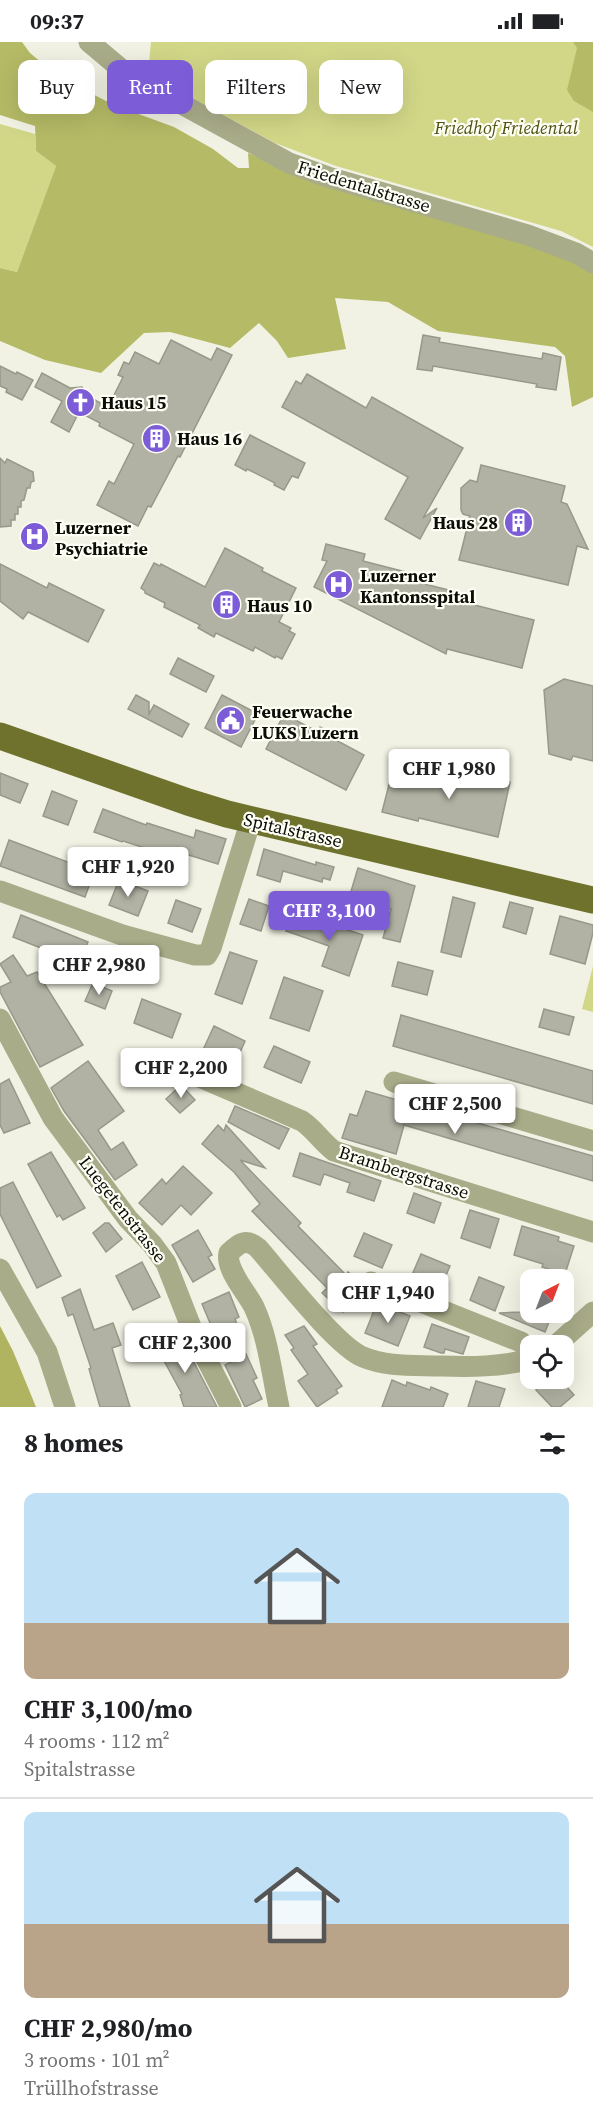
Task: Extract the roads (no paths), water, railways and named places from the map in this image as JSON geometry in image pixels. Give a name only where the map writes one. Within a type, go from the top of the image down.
[{"type":"main road","name":"Spitalstrasse","points":[[0,736],[188,802],[251,820],[593,900]]},
{"type":"street","name":"Friedentalstrasse","points":[[88,42],[127,74],[289,163],[328,177],[528,235],[593,263]]},
{"type":"street","points":[[0,891],[122,935],[195,955],[207,955],[251,820]]},
{"type":"street","name":"Luegetenstrasse","points":[[0,1019],[53,1118],[128,1220],[152,1244],[166,1263],[195,1337],[231,1407]]},
{"type":"street","name":"Brambergstrasse","points":[[195,1075],[302,1121],[334,1151],[593,1232]]},
{"type":"street","points":[[393,1082],[593,1141]]},
{"type":"street","points":[[279,1407],[255,1309],[229,1264],[229,1253],[240,1243],[247,1242],[258,1248],[332,1333],[347,1348],[361,1357],[387,1364],[463,1366],[520,1362]]},
{"type":"street","points":[[0,1269],[47,1352],[65,1407]]},
{"type":"street","points":[[371,1282],[520,1342]]},
{"type":"street","points":[[567,1335],[593,1312]]},
{"type":"place","name":"Haus 15","points":[[80,402]]},
{"type":"place","name":"Haus 16","points":[[156,438]]},
{"type":"place","name":"Haus 28","points":[[519,522]]},
{"type":"place","name":"Luzerner Psychiatrie","points":[[34,537]]},
{"type":"place","name":"Luzerner Kantonsspital","points":[[339,585]]},
{"type":"place","name":"Haus 10","points":[[226,605]]},
{"type":"place","name":"Feuerwache LUKS Luzern","points":[[231,721]]},
{"type":"park label","name":"Friedhof Friedental","points":[[506,127]]}]
